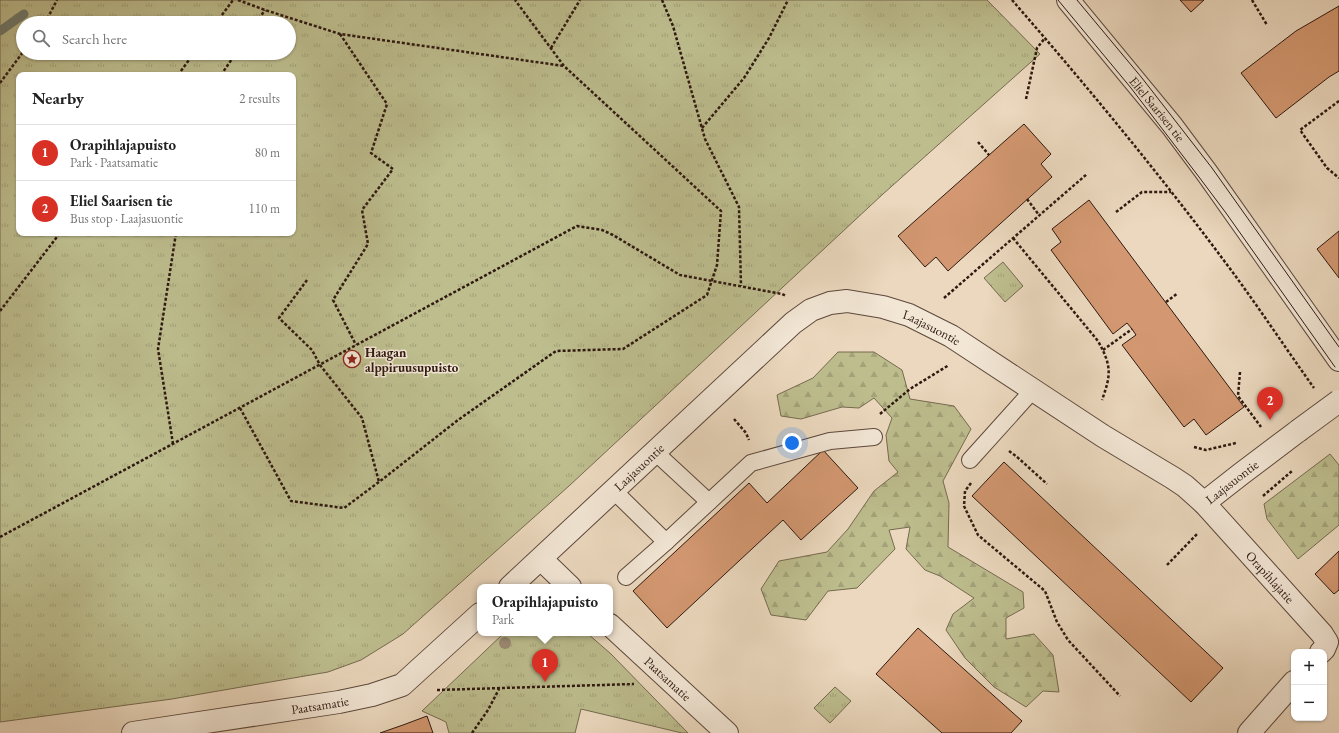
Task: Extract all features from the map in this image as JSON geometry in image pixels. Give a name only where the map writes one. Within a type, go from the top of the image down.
[{"type":"street","name":"Eliel Saarisen tie","points":[[1068,0],[1167,120],[1207,173],[1339,360]]},
{"type":"street","name":"Laajasuontie","points":[[541,559],[613,490],[794,324],[811,310],[830,303],[858,302],[883,307],[908,315],[951,336],[1103,436],[1173,478],[1185,486],[1204,503],[1339,401]]},
{"type":"street","name":"Orapihlajatie","points":[[1204,503],[1322,634],[1327,642],[1323,649]]},
{"type":"street","points":[[513,584],[541,559],[567,584]]},
{"type":"street","name":"Paatsamatie","points":[[133,733],[339,702],[372,695],[402,685],[477,617]]},
{"type":"street","name":"Paatsamatie","points":[[613,628],[727,733]]},
{"type":"street","points":[[1249,733],[1291,685]]},
{"type":"lane","points":[[970,460],[1032,390]]},
{"type":"lane","points":[[626,577],[751,463],[830,441],[874,437]]},
{"type":"lane","points":[[655,452],[709,502]]},
{"type":"lane","points":[[613,490],[666,542]]},
{"type":"path","points":[[49,16],[57,0]]},
{"type":"path","points":[[221,16],[233,0]]},
{"type":"path","points":[[238,0],[284,16]]},
{"type":"path","points":[[240,408],[291,501],[344,508],[458,420],[556,351],[623,349],[708,295],[717,265],[721,210],[564,66],[515,0]]},
{"type":"path","points":[[551,48],[580,0]]},
{"type":"path","points":[[662,0],[673,26],[705,139],[739,207],[741,286]]},
{"type":"path","points":[[702,128],[744,78],[769,38],[788,0]]},
{"type":"path","points":[[1012,0],[1113,118],[1172,192],[1267,320],[1300,369]]},
{"type":"path","points":[[1252,0],[1267,24]]},
{"type":"path","points":[[261,16],[265,10]]},
{"type":"path","points":[[296,20],[340,34],[564,66]]},
{"type":"path","points":[[340,34],[387,104],[370,153],[393,169],[362,210],[368,244],[333,300],[356,345]]},
{"type":"path","points":[[1026,99],[1037,48],[1045,38]]},
{"type":"path","points":[[0,83],[17,60]]},
{"type":"path","points":[[180,72],[189,60]]},
{"type":"path","points":[[223,72],[231,60]]},
{"type":"path","points":[[1339,101],[1300,130],[1327,168],[1339,178]]},
{"type":"path","points":[[978,142],[989,155]]},
{"type":"path","points":[[944,298],[1087,174]]},
{"type":"path","points":[[1116,212],[1142,192],[1172,192]]},
{"type":"path","points":[[1027,199],[1039,215]]},
{"type":"path","points":[[0,537],[577,226],[602,230],[613,235],[680,274],[782,294]]},
{"type":"path","points":[[0,311],[58,236]]},
{"type":"path","points":[[173,444],[158,349],[176,236]]},
{"type":"path","points":[[1013,238],[1098,341],[1103,350],[1109,368],[1109,380],[1102,400]]},
{"type":"path","points":[[306,280],[279,318],[312,350],[320,365],[362,418],[379,482]]},
{"type":"path","points":[[1166,302],[1178,293]]},
{"type":"path","points":[[1103,350],[1132,329]]},
{"type":"path","points":[[874,437],[874,418],[910,389],[951,364]]},
{"type":"path","points":[[1240,372],[1238,396],[1257,422]]},
{"type":"path","points":[[1256,431],[1266,424]]},
{"type":"path","points":[[991,436],[1047,484]]},
{"type":"path","points":[[1194,447],[1206,450],[1239,443]]},
{"type":"path","points":[[1263,496],[1293,470]]},
{"type":"path","points":[[973,481],[965,491],[964,506],[978,535],[1044,591],[1057,622],[1068,640],[1120,696]]},
{"type":"path","points":[[1167,565],[1202,529]]},
{"type":"path","points":[[436,690],[641,684]]},
{"type":"path","points":[[472,733],[488,710],[499,689]]},
{"type":"green space","name":"Haagan alppiruusupuisto","points":[[0,0],[987,0],[1040,54],[883,194],[569,486],[403,634],[361,660],[328,672],[172,699],[0,722]]},
{"type":"green space","points":[[1003,262],[1023,286],[1005,302],[984,278]]},
{"type":"green space","points":[[838,352],[874,352],[902,370],[910,399],[954,406],[971,429],[943,481],[949,503],[948,547],[1023,592],[1024,608],[1006,618],[1006,639],[1034,634],[1053,655],[1059,692],[1043,691],[1026,707],[994,687],[965,658],[946,630],[953,614],[974,598],[940,576],[925,570],[906,549],[910,527],[889,530],[895,549],[857,588],[828,591],[806,620],[771,615],[761,589],[779,561],[827,552],[848,529],[874,491],[898,472],[889,461],[886,435],[892,418],[874,398],[859,408],[842,407],[801,419],[781,416],[777,395],[813,378]]},
{"type":"green space","points":[[1330,454],[1339,465],[1339,525],[1298,559],[1267,519],[1264,504]]},
{"type":"green space","points":[[501,636],[590,636],[611,654],[688,733],[682,733],[581,709],[575,733],[449,733],[446,722],[422,711]]},
{"type":"green space","points":[[835,687],[851,701],[830,723],[814,708]]},
{"type":"building","points":[[1180,0],[1204,0],[1191,12]]},
{"type":"building","points":[[1339,6],[1339,71],[1276,118],[1241,73],[1296,31]]},
{"type":"building","points":[[1024,124],[1051,154],[1041,164],[1052,177],[948,271],[936,257],[925,267],[898,236]]},
{"type":"building","points":[[1089,200],[1244,407],[1206,435],[1194,419],[1184,427],[1122,345],[1136,335],[1132,329],[1127,323],[1113,334],[1051,250],[1061,242],[1052,229]]},
{"type":"building","points":[[1339,231],[1339,278],[1317,249]]},
{"type":"building","points":[[823,450],[858,488],[801,540],[783,520],[667,628],[633,591],[749,483],[767,503]]},
{"type":"building","points":[[1004,462],[1223,668],[1191,702],[972,496]]},
{"type":"building","points":[[1339,551],[1339,590],[1334,594],[1315,574]]},
{"type":"building","points":[[918,628],[1022,721],[1011,733],[942,733],[876,674]]},
{"type":"building","points":[[427,716],[433,733],[380,733],[403,725]]},
{"type":"waterway","points":[[0,31],[16,20]]},
{"type":"tram line","points":[[1058,0],[1131,88],[1199,177],[1335,367]]},
{"type":"tram line","points":[[1077,0],[1142,78],[1212,168],[1339,347]]},
{"type":"place","name":"Haagan alppiruusupuisto","points":[[352,359]]},
{"type":"place","name":"Eliel Saarisen tie","points":[[1270,420]]},
{"type":"place","name":"Orapihlajapuisto","points":[[545,682]]}]
